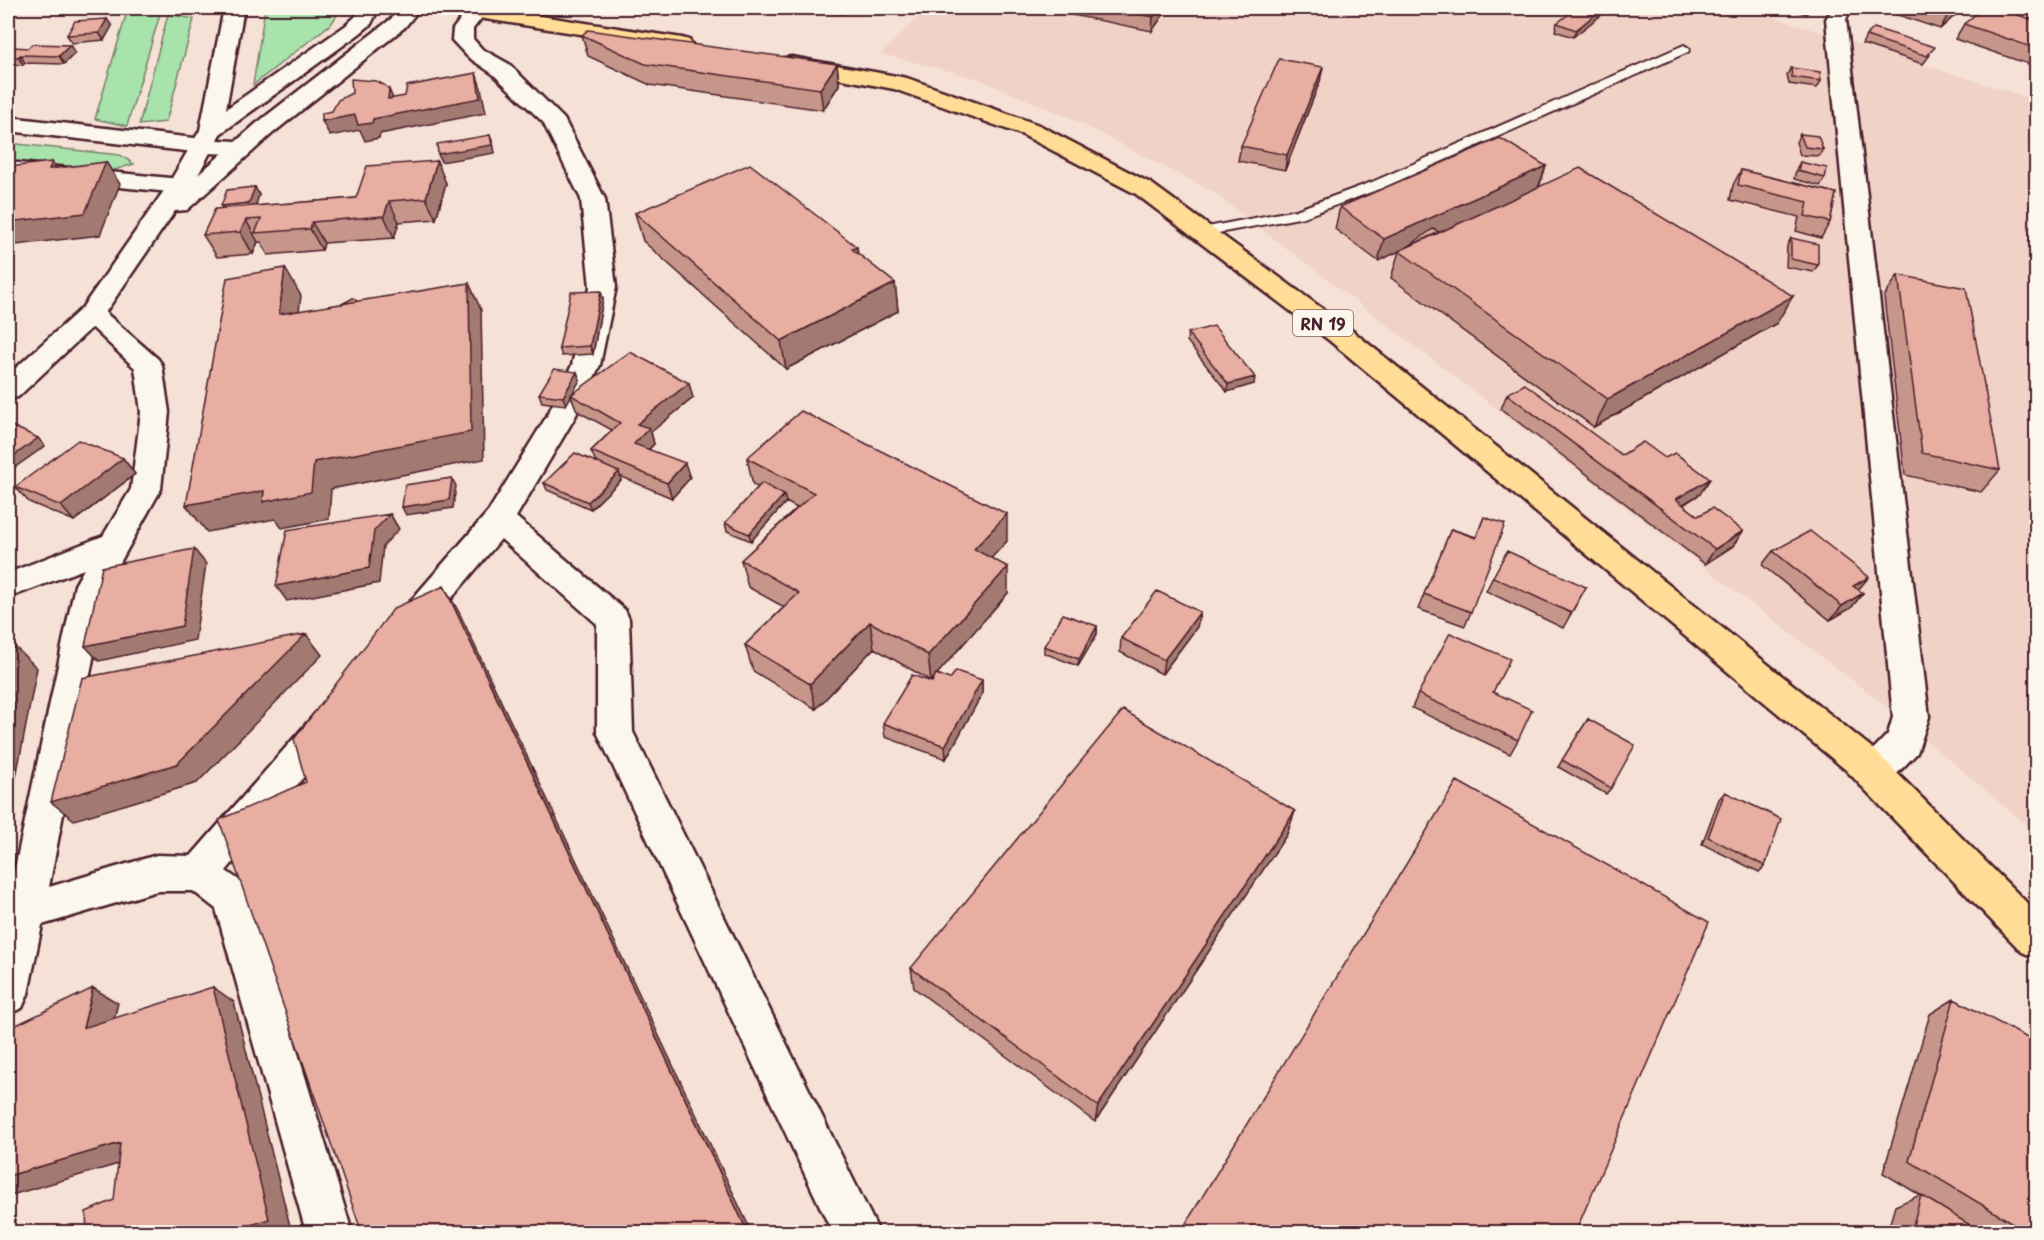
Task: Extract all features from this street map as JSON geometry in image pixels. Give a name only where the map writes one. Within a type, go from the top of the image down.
[{"type":"main road","points":[[465,9],[703,47]]},
{"type":"main road","name":"RN 19","points":[[772,59],[899,83],[1031,130],[1144,189],[1340,335],[1859,759],[2037,939]]},
{"type":"street","points":[[8,390],[91,314],[143,236],[180,186],[207,138],[234,8]]},
{"type":"street","points":[[207,138],[352,30],[364,20],[369,8]]},
{"type":"street","points":[[143,236],[244,147],[398,23],[410,8]]},
{"type":"street","points":[[1843,8],[1836,19],[1911,717],[1904,742],[1873,774]]},
{"type":"street","points":[[392,647],[499,520],[561,417],[586,365],[603,287],[593,199],[553,119],[501,69],[475,53],[462,40],[465,9]]},
{"type":"street","points":[[8,124],[207,138],[244,147]]},
{"type":"street","points":[[8,169],[180,186]]},
{"type":"street","points":[[8,994],[91,585],[146,489],[155,412],[148,364],[91,314]]},
{"type":"street","points":[[499,520],[613,619],[615,732],[856,1233]]},
{"type":"street","points":[[8,586],[112,545]]},
{"type":"street","points":[[200,874],[346,701]]},
{"type":"street","points":[[24,912],[158,873],[200,874],[232,898],[329,1233]]},
{"type":"lane","points":[[1202,232],[1299,214],[1377,185],[1684,49]]},
{"type":"shaded area","points":[[928,8],[1743,8],[2036,100],[2036,833],[1885,705],[1213,192],[1071,118],[976,78],[881,54]]},
{"type":"green space","points":[[265,8],[341,8],[332,23],[253,85]]},
{"type":"green space","points":[[127,12],[160,14],[127,126],[95,119]]},
{"type":"green space","points":[[168,14],[194,19],[166,122],[139,125]]},
{"type":"green space","points":[[8,143],[120,155],[134,164],[111,171],[8,161]]},
{"type":"building","points":[[1107,8],[1160,8],[1153,17]]},
{"type":"building","points":[[1577,8],[1603,8],[1576,30],[1557,23]]},
{"type":"building","points":[[1983,8],[1996,8],[2037,21],[2037,49],[1964,24]]},
{"type":"building","points":[[107,19],[99,33],[67,35],[75,21]]},
{"type":"building","points":[[1874,28],[1935,47],[1927,56],[1866,36]]},
{"type":"building","points":[[588,30],[837,64],[820,89],[645,64],[582,35]]},
{"type":"building","points":[[32,44],[70,45],[59,56],[8,57],[8,52],[13,47],[28,48]]},
{"type":"building","points":[[1279,59],[1323,67],[1287,155],[1241,146]]},
{"type":"building","points":[[1791,68],[1820,72],[1821,81],[1792,77]]},
{"type":"building","points":[[476,73],[480,98],[373,119],[372,123],[358,125],[355,115],[322,121],[322,113],[332,111],[338,100],[352,93],[351,79],[376,81],[384,85],[389,89],[388,99],[405,96],[407,86]]},
{"type":"building","points":[[1800,134],[1818,136],[1823,149],[1805,147]]},
{"type":"building","points":[[490,135],[492,145],[438,154],[437,144]]},
{"type":"building","points":[[1500,138],[1546,166],[1384,239],[1340,207]]},
{"type":"building","points":[[437,161],[426,198],[389,201],[384,216],[312,222],[310,229],[255,233],[261,219],[246,220],[240,232],[203,235],[215,209],[356,198],[367,166]]},
{"type":"building","points":[[52,162],[49,169],[106,162],[85,213],[8,222],[8,167]]},
{"type":"building","points":[[1800,162],[1827,168],[1825,178],[1798,171]]},
{"type":"building","points":[[750,164],[857,247],[852,249],[895,283],[781,341],[635,213]]},
{"type":"building","points":[[1580,168],[1793,296],[1608,399],[1399,251]]},
{"type":"building","points":[[1741,170],[1836,193],[1830,222],[1805,216],[1808,202],[1738,185]]},
{"type":"building","points":[[255,187],[249,203],[221,206],[227,190]]},
{"type":"building","points":[[1433,229],[1439,232],[1407,247]]},
{"type":"building","points":[[1791,238],[1818,244],[1818,265],[1791,259]]},
{"type":"building","points":[[285,268],[279,314],[469,283],[471,432],[314,462],[311,492],[263,502],[264,491],[186,505],[227,278]]},
{"type":"building","points":[[1898,275],[1966,288],[2000,470],[1922,453]]},
{"type":"building","points":[[601,291],[590,346],[559,348],[571,292]]},
{"type":"building","points":[[353,298],[357,301],[342,304]]},
{"type":"building","points":[[1214,326],[1255,377],[1228,384],[1188,333]]},
{"type":"building","points":[[630,352],[689,383],[637,424],[649,428],[634,444],[685,463],[667,483],[591,451],[620,423],[571,395]]},
{"type":"building","points":[[554,369],[577,372],[563,397],[539,394]]},
{"type":"building","points":[[1525,384],[1622,455],[1643,442],[1665,458],[1675,453],[1710,479],[1676,499],[1698,516],[1712,508],[1743,531],[1715,549],[1507,394]]},
{"type":"building","points":[[801,411],[1007,514],[974,549],[1008,567],[928,655],[870,622],[810,684],[745,645],[799,593],[741,560],[814,493],[747,458]]},
{"type":"building","points":[[10,425],[38,438],[8,460],[8,427]]},
{"type":"building","points":[[78,440],[123,458],[61,506],[15,487]]},
{"type":"building","points":[[575,453],[619,472],[588,502],[544,483]]},
{"type":"building","points":[[452,478],[449,500],[402,507],[405,485]]},
{"type":"building","points":[[762,483],[784,495],[749,534],[725,523]]},
{"type":"building","points":[[390,514],[374,531],[369,568],[276,586],[287,530]]},
{"type":"building","points":[[1484,517],[1505,524],[1471,612],[1424,594],[1451,529],[1476,538]]},
{"type":"building","points":[[1810,531],[1869,577],[1853,586],[1863,593],[1842,606],[1773,551]]},
{"type":"building","points":[[194,549],[182,626],[85,646],[102,567]]},
{"type":"building","points":[[1507,551],[1586,587],[1571,613],[1493,577]]},
{"type":"building","points":[[444,586],[748,1233],[362,1233],[219,820],[306,782],[294,739],[394,608]]},
{"type":"building","points":[[1157,591],[1200,612],[1164,660],[1121,638]]},
{"type":"building","points":[[1063,614],[1097,626],[1079,659],[1044,646]]},
{"type":"building","points":[[1450,633],[1510,659],[1493,692],[1532,710],[1518,740],[1418,694]]},
{"type":"building","points":[[306,634],[177,764],[51,802],[82,678]]},
{"type":"building","points":[[956,671],[982,680],[945,746],[883,723],[912,675],[932,682],[936,674],[950,679]]},
{"type":"building","points":[[1123,710],[1295,811],[1098,1106],[911,968]]},
{"type":"building","points":[[1588,719],[1635,745],[1611,788],[1562,760]]},
{"type":"building","points":[[1457,781],[1709,922],[1575,1233],[1180,1233]]},
{"type":"building","points":[[1725,792],[1781,819],[1765,866],[1708,837]]},
{"type":"building","points":[[213,987],[269,1219],[227,1233],[87,1233],[86,1212],[114,1200],[120,1143],[8,1176],[8,1029],[93,988],[83,1028]]},
{"type":"building","points":[[1954,999],[2037,1043],[2037,1233],[2029,1233],[1909,1161]]},
{"type":"building","points":[[1921,1195],[1983,1233],[1911,1233]]}]
